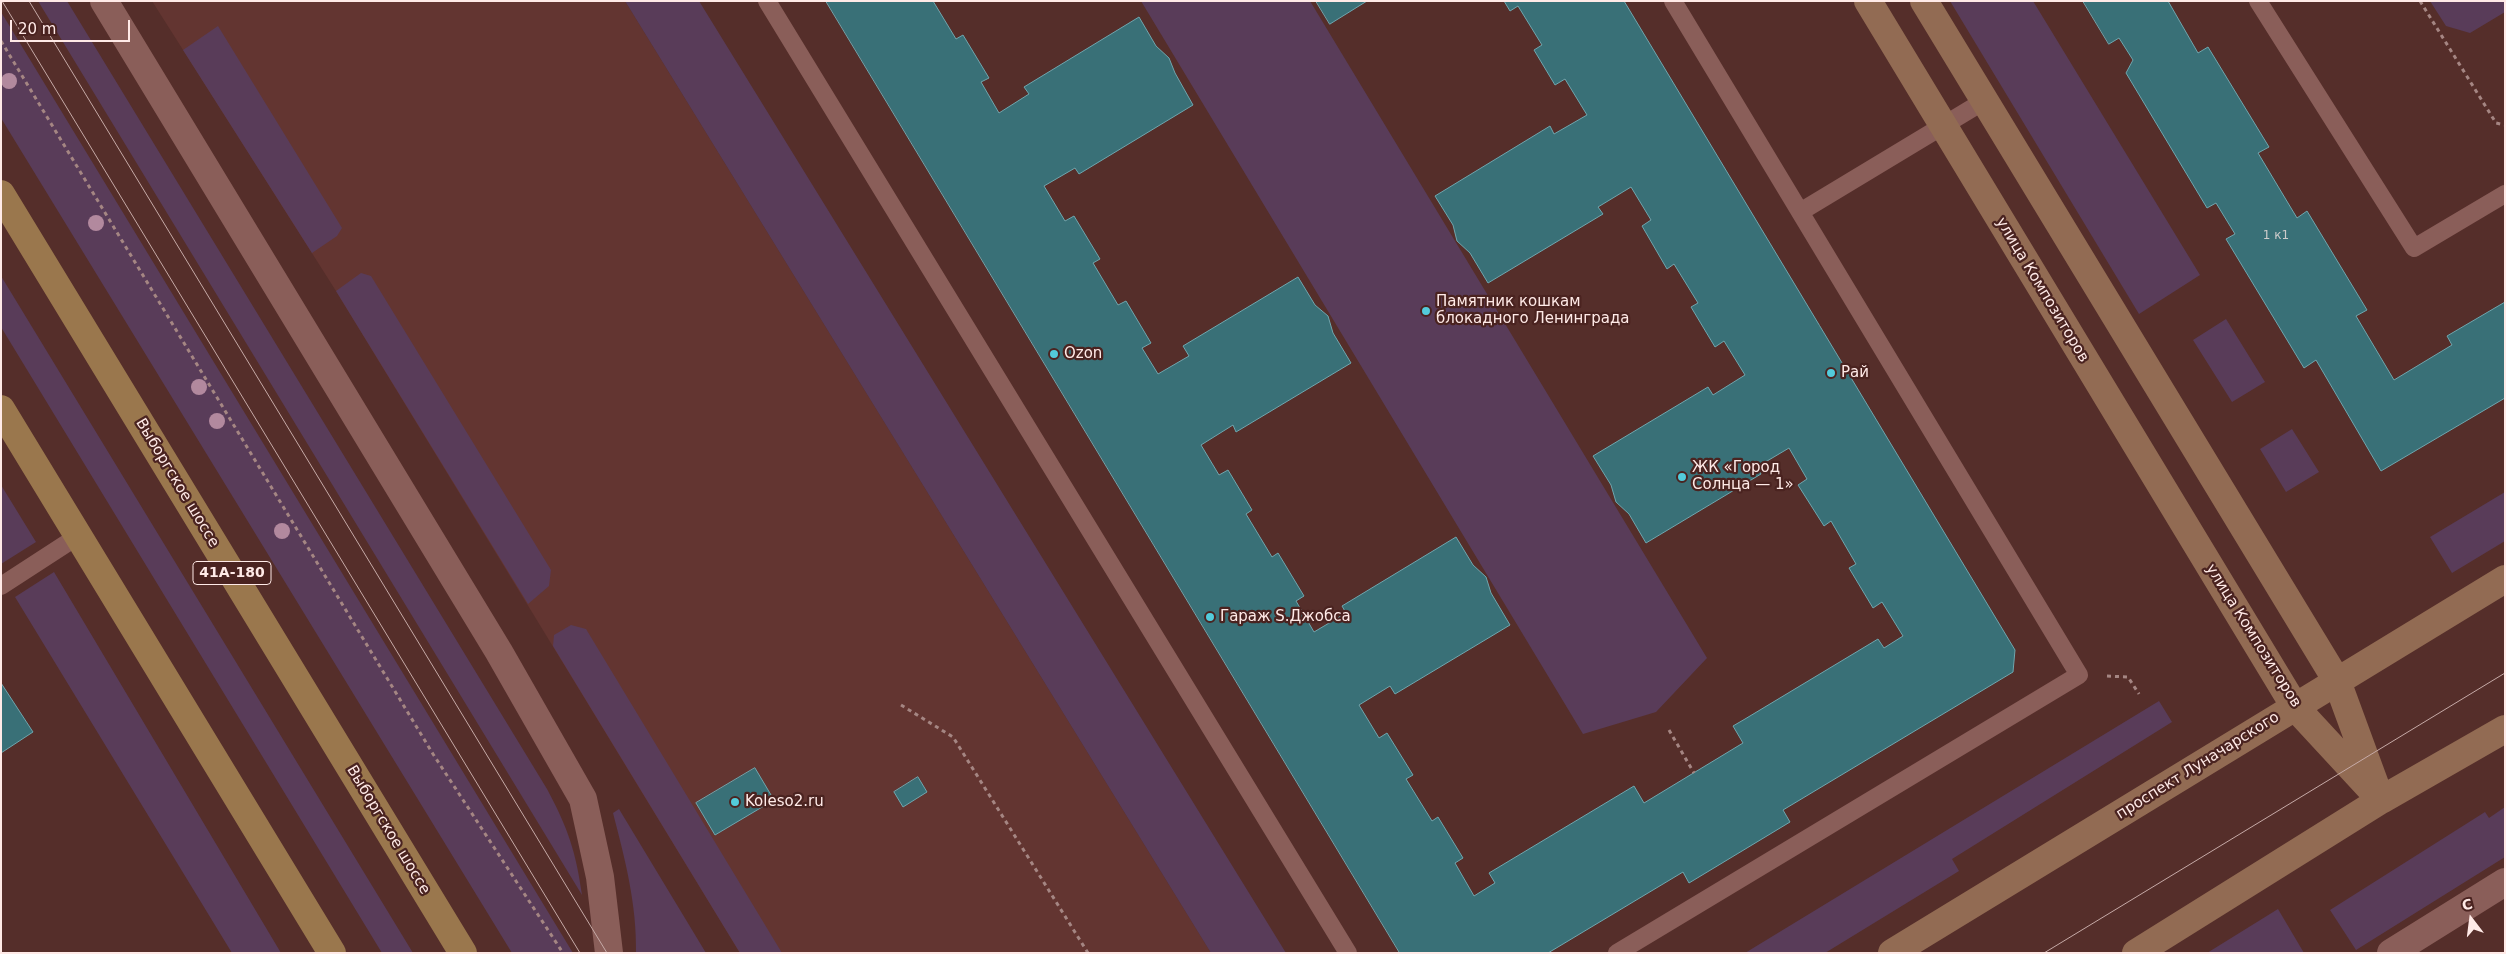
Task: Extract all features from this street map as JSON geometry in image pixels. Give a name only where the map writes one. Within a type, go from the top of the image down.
[{"type":"main road","name":"Выборгское шоссе","points":[[1,194],[463,953]]},
{"type":"main road","points":[[1,409],[332,953]]},
{"type":"street","points":[[104,1],[463,592],[584,799],[600,877],[609,953]]},
{"type":"street","name":"улица Композиторов","points":[[1868,1],[2295,707],[2381,800]]},
{"type":"street","points":[[1924,1],[2337,681],[2381,800]]},
{"type":"street","name":"проспект Луначарского","points":[[1892,953],[2505,579]]},
{"type":"street","points":[[2136,953],[2381,800],[2505,728]]},
{"type":"street","points":[[2391,953],[2505,882]]},
{"type":"lane","points":[[767,1],[1348,953]]},
{"type":"lane","points":[[1617,953],[2079,675],[1673,1]]},
{"type":"lane","points":[[2258,1],[2414,248],[2505,194]]},
{"type":"lane","points":[[1800,212],[1984,101]]},
{"type":"lane","points":[[1,586],[78,536]]},
{"type":"path","points":[[2420,1],[2496,124],[2505,125]]},
{"type":"path","points":[[1,41],[433,754],[562,953]]},
{"type":"path","points":[[2079,675],[2128,677],[2139,694]]},
{"type":"path","points":[[901,705],[953,737],[1088,953]]},
{"type":"path","points":[[1669,730],[1694,773]]},
{"type":"shaded area","points":[[38,1],[67,1],[547,789],[570,840],[582,895]]},
{"type":"shaded area","points":[[152,1],[625,1],[1211,953],[740,953],[336,291]]},
{"type":"shaded area","points":[[625,1],[699,1],[1286,953],[1211,953]]},
{"type":"shaded area","points":[[1141,1],[1310,1],[1707,658],[1656,712],[1583,734]]},
{"type":"shaded area","points":[[1950,1],[2033,1],[2200,275],[2139,314]]},
{"type":"shaded area","points":[[2430,1],[2505,1],[2505,12],[2470,33],[2446,26]]},
{"type":"shaded area","points":[[1,12],[573,953],[512,953],[1,118]]},
{"type":"shaded area","points":[[218,26],[342,228],[337,236],[312,253],[183,50]]},
{"type":"shaded area","points":[[361,273],[371,276],[551,570],[549,586],[528,604],[336,291]]},
{"type":"shaded area","points":[[1,276],[413,953],[382,953],[1,327]]},
{"type":"shaded area","points":[[2226,319],[2265,382],[2232,402],[2193,340]]},
{"type":"shaded area","points":[[2292,429],[2319,472],[2286,492],[2260,449]]},
{"type":"shaded area","points":[[1,485],[36,542],[1,564]]},
{"type":"shaded area","points":[[2505,492],[2505,541],[2452,573],[2430,537]]},
{"type":"shaded area","points":[[54,572],[281,953],[232,953],[15,597]]},
{"type":"shaded area","points":[[571,625],[586,629],[782,953],[740,953],[553,646],[554,635]]},
{"type":"shaded area","points":[[2159,701],[2172,722],[1952,859],[1959,871],[1825,953],[1745,953]]},
{"type":"shaded area","points":[[2505,807],[2505,857],[2356,950],[2330,910],[2485,812],[2489,818]]},
{"type":"shaded area","points":[[619,809],[706,953],[636,953],[635,917],[626,865],[613,813]]},
{"type":"shaded area","points":[[2278,909],[2304,953],[2207,953]]},
{"type":"building","name":"ЖК «Город Солнца — 1»","points":[[826,1],[933,1],[956,39],[963,35],[989,78],[981,82],[999,113],[1029,94],[1024,87],[1139,17],[1156,46],[1169,58],[1193,105],[1079,174],[1075,168],[1044,186],[1065,221],[1074,216],[1100,259],[1093,263],[1118,305],[1126,301],[1151,343],[1142,348],[1158,374],[1189,356],[1183,346],[1298,277],[1315,305],[1328,316],[1333,333],[1351,363],[1236,432],[1233,425],[1201,445],[1219,475],[1228,470],[1252,510],[1246,514],[1272,557],[1278,553],[1304,596],[1296,601],[1314,632],[1346,613],[1342,606],[1456,537],[1473,565],[1486,577],[1491,593],[1510,625],[1395,694],[1390,686],[1359,705],[1379,738],[1387,733],[1413,775],[1406,779],[1432,821],[1438,817],[1463,858],[1455,863],[1474,896],[1495,883],[1489,873],[1634,786],[1644,803],[1743,743],[1733,726],[1878,639],[1884,648],[1903,636],[1882,602],[1873,608],[1849,568],[1856,564],[1831,521],[1824,526],[1798,485],[1807,479],[1789,448],[1757,467],[1761,474],[1646,543],[1629,514],[1616,502],[1611,485],[1593,456],[1708,387],[1713,395],[1745,375],[1724,341],[1715,347],[1691,307],[1698,303],[1674,264],[1667,269],[1642,226],[1651,220],[1631,187],[1598,207],[1603,214],[1488,283],[1470,253],[1457,241],[1453,225],[1435,196],[1550,126],[1554,134],[1587,115],[1565,79],[1555,85],[1534,50],[1542,45],[1518,6],[1510,11],[1504,1],[1624,1],[2015,650],[2013,672],[1783,810],[1790,822],[1689,883],[1683,872],[1548,953],[1400,953]]},
{"type":"building","points":[[1316,1],[1367,1],[1330,24]]},
{"type":"building","points":[[2083,1],[2168,1],[2198,53],[2208,47],[2269,147],[2258,153],[2297,218],[2307,211],[2367,310],[2356,316],[2394,380],[2452,345],[2447,336],[2505,302],[2505,398],[2381,471],[2316,360],[2304,368],[2226,239],[2235,234],[2216,203],[2207,208],[2126,73],[2133,60],[2119,38],[2109,44]]},
{"type":"building","points":[[1,683],[33,732],[1,753]]},
{"type":"building","name":"Koleso2.ru","points":[[755,768],[774,800],[715,835],[696,803]]},
{"type":"building","points":[[918,777],[927,792],[903,807],[894,792]]},
{"type":"tram line","points":[[2,1],[580,953]]},
{"type":"tram line","points":[[29,1],[607,953]]},
{"type":"tram line","points":[[2044,953],[2505,673]]},
{"type":"place","name":"Памятник кошкам блокадного Ленинграда","points":[[1426,311]]},
{"type":"place","name":"Ozon","points":[[1054,354]]},
{"type":"place","name":"Рай","points":[[1831,373]]},
{"type":"place","name":"ЖК «Город Солнца — 1»","points":[[1682,477]]},
{"type":"place","name":"Гараж S.Джобса","points":[[1210,617]]},
{"type":"place","name":"Koleso2.ru","points":[[735,802]]}]
